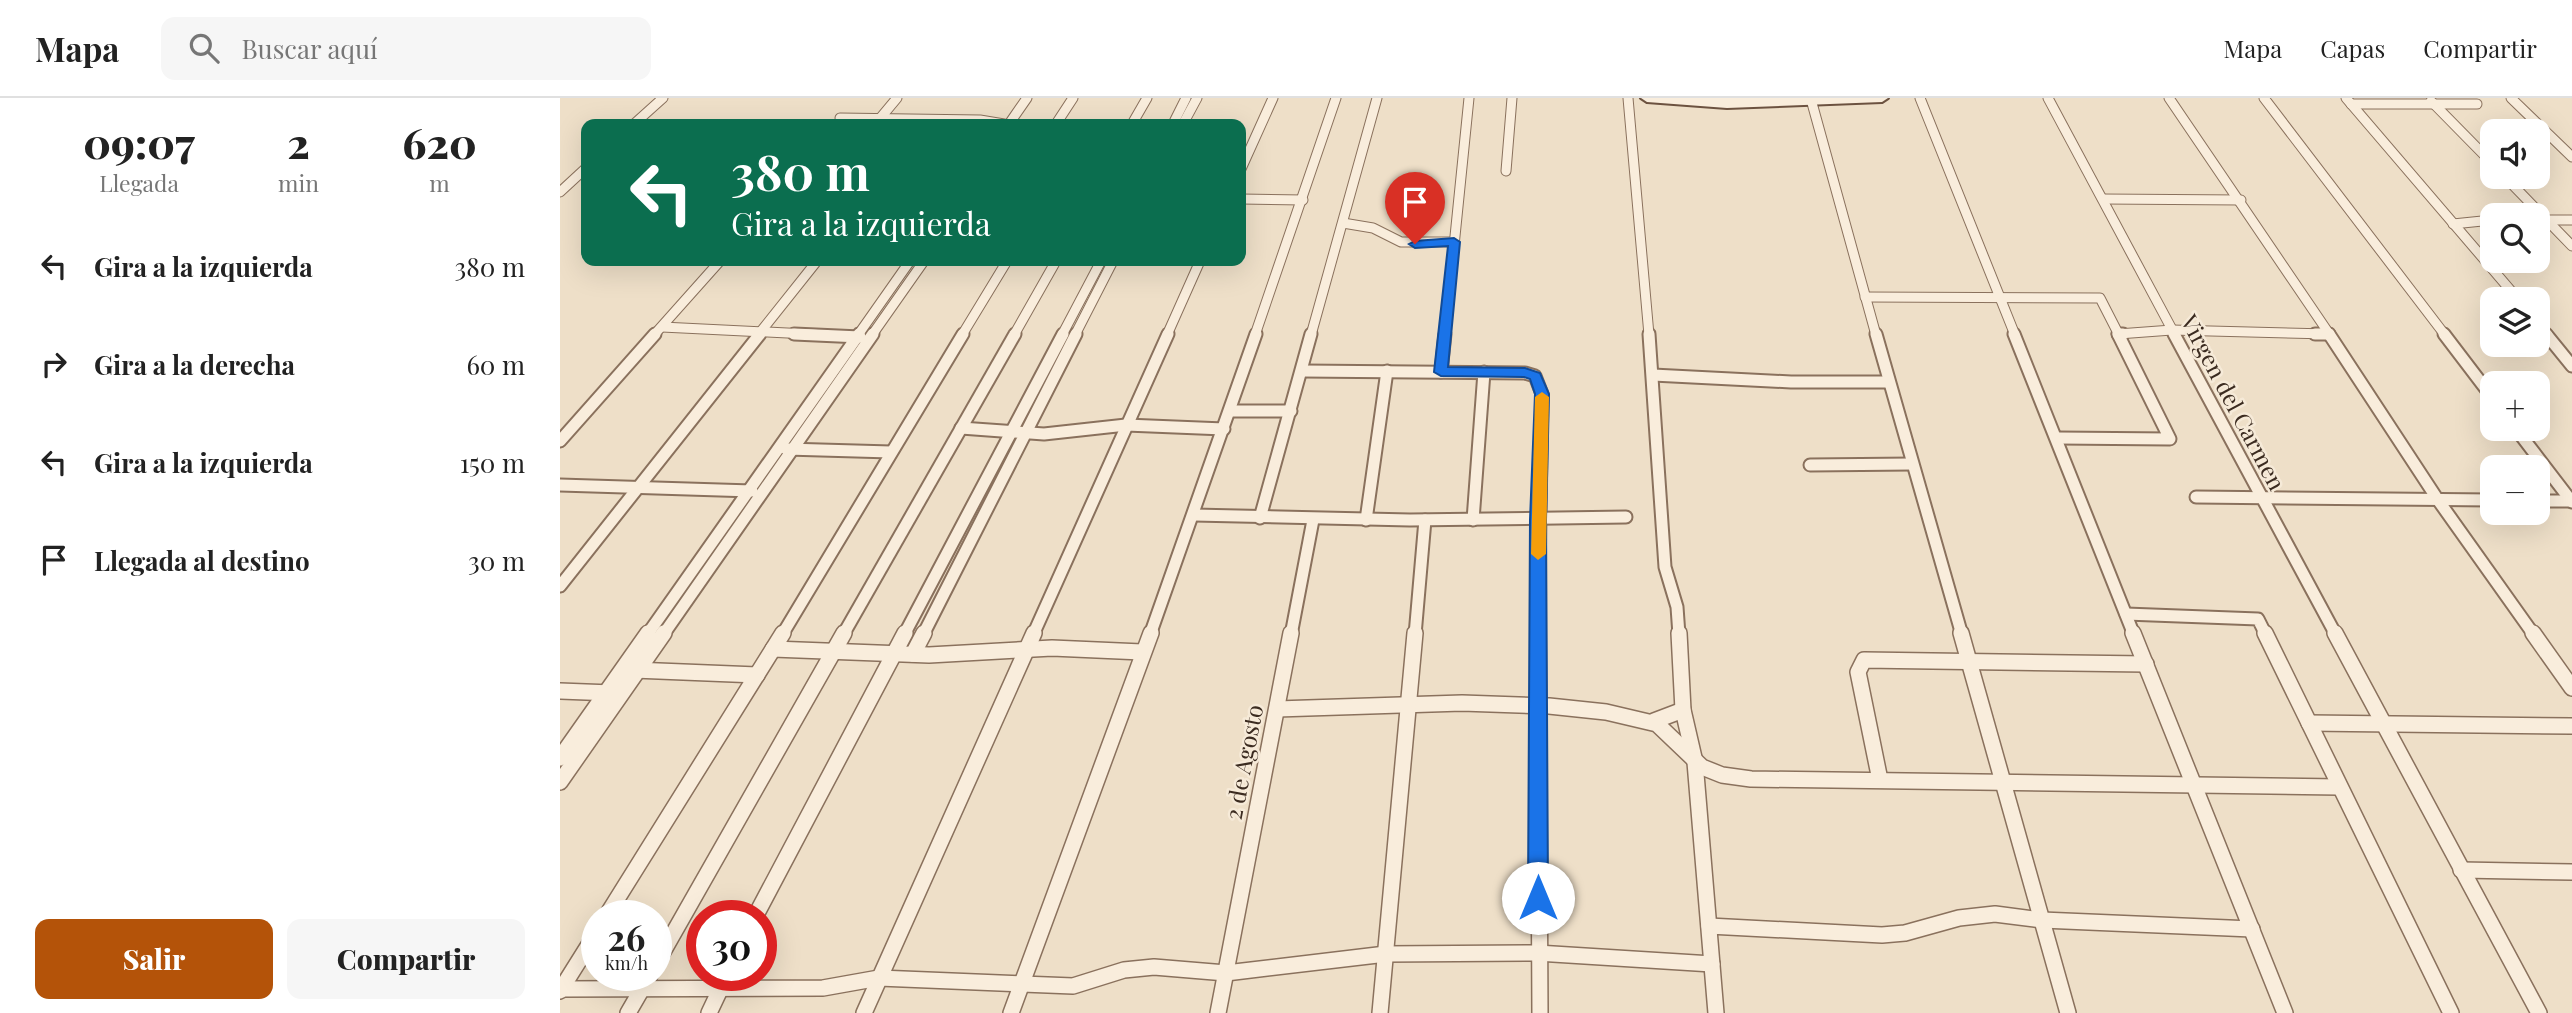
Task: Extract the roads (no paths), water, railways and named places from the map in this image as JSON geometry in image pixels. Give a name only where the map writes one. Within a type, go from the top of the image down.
[{"type":"main road","points":[[1647,98],[1727,104],[1812,103],[1881,98]]},
{"type":"street","points":[[640,119],[663,98]]},
{"type":"street","points":[[879,119],[897,98]]},
{"type":"street","points":[[1011,119],[1027,98]]},
{"type":"street","points":[[1059,119],[1073,98]]},
{"type":"street","points":[[1135,119],[1147,98]]},
{"type":"street","points":[[1175,119],[1186,98]]},
{"type":"street","points":[[1186,119],[1197,98]]},
{"type":"street","points":[[1246,155],[1273,98]]},
{"type":"street","points":[[1011,1013],[1194,515],[1336,98]]},
{"type":"street","points":[[1260,518],[1377,98]]},
{"type":"street","points":[[1441,372],[1469,98]]},
{"type":"street","points":[[1506,171],[1512,98]]},
{"type":"street","points":[[1628,98],[1653,375],[1665,567],[1677,607],[1684,710],[1695,762],[1716,1013]]},
{"type":"street","points":[[1920,98],[2285,1013]]},
{"type":"street","name":"Virgen del Carmen","points":[[2048,98],[2539,1013]]},
{"type":"street","points":[[2169,98],[2241,200],[2438,500],[2572,688]]},
{"type":"street","points":[[2264,98],[2480,381]]},
{"type":"street","points":[[2511,98],[2572,158]]},
{"type":"street","points":[[2348,101],[2477,104]]},
{"type":"street","points":[[2348,101],[2508,287]]},
{"type":"street","points":[[2431,101],[2480,151]]},
{"type":"street","points":[[1812,103],[1887,382],[2006,782],[2068,1013]]},
{"type":"street","points":[[840,118],[849,119]]},
{"type":"street","points":[[560,192],[581,173]]},
{"type":"street","points":[[2515,189],[2527,203]]},
{"type":"street","points":[[1246,199],[1303,201]]},
{"type":"street","points":[[2103,199],[2241,200]]},
{"type":"street","points":[[2550,220],[2572,220]]},
{"type":"street","points":[[2453,224],[2480,221]]},
{"type":"street","points":[[1343,223],[1380,230],[1402,242],[1454,242]]},
{"type":"street","points":[[2550,227],[2572,246]]},
{"type":"street","points":[[560,441],[716,266]]},
{"type":"street","points":[[560,586],[813,266]]},
{"type":"street","points":[[560,758],[906,266]]},
{"type":"street","points":[[560,782],[921,266]]},
{"type":"street","points":[[616,900],[773,649],[1004,266]]},
{"type":"street","points":[[672,936],[1053,266]]},
{"type":"street","points":[[764,900],[1098,266]]},
{"type":"street","points":[[913,654],[1110,266]]},
{"type":"street","points":[[864,1013],[1198,266]]},
{"type":"street","points":[[1865,297],[2101,298],[2170,439],[2057,438]]},
{"type":"street","points":[[662,327],[871,337]]},
{"type":"street","points":[[2118,334],[2172,330],[2329,334]]},
{"type":"street","points":[[2550,337],[2572,360]]},
{"type":"street","points":[[2553,340],[2572,366]]},
{"type":"street","points":[[1303,371],[1525,373],[1535,376],[1539,383],[1542,394],[1538,520],[1540,706],[1537,953],[1540,1013]]},
{"type":"street","points":[[1366,520],[1387,372]]},
{"type":"street","points":[[1473,520],[1484,372]]},
{"type":"street","points":[[1653,375],[1791,382],[1887,382]]},
{"type":"street","points":[[1230,411],[1291,411]]},
{"type":"street","points":[[961,428],[1044,434],[1126,425],[1224,429]]},
{"type":"street","points":[[2525,441],[2572,501]]},
{"type":"street","points":[[778,448],[891,452]]},
{"type":"street","points":[[1810,465],[1912,464]]},
{"type":"street","points":[[560,485],[763,492]]},
{"type":"street","points":[[2196,497],[2480,500]]},
{"type":"street","points":[[2550,500],[2572,501]]},
{"type":"street","points":[[1194,515],[1313,520],[1538,520],[1626,517]]},
{"type":"street","name":"2 de Agosto","points":[[1218,1013],[1313,520]]},
{"type":"street","points":[[1380,1013],[1425,520]]},
{"type":"street","points":[[2126,614],[2258,619],[2451,1013]]},
{"type":"street","points":[[773,649],[913,654],[1026,650],[1142,652]]},
{"type":"street","points":[[1880,780],[1858,672],[1860,663],[1969,660],[2146,664]]},
{"type":"street","points":[[623,668],[638,671],[757,675]]},
{"type":"street","points":[[560,691],[622,694]]},
{"type":"street","points":[[1277,709],[1325,711],[1350,706],[1408,704],[1540,706],[1654,721],[1672,733],[1695,762],[1715,774],[1751,779],[2193,782],[2339,787]]},
{"type":"street","points":[[1654,721],[1684,710]]},
{"type":"street","points":[[2309,723],[2572,726]]},
{"type":"street","points":[[2461,870],[2572,872]]},
{"type":"street","points":[[1709,926],[1882,935],[1905,933],[1959,918],[1995,914],[2042,920],[2252,929]]},
{"type":"street","points":[[777,985],[823,988],[879,978],[1073,986],[1124,970],[1154,967],[1226,972],[1386,954],[1537,953],[1712,964]]},
{"type":"street","points":[[560,989],[581,957]]},
{"type":"street","points":[[560,989],[581,987]]},
{"type":"street","points":[[628,1013],[641,991]]},
{"type":"street","points":[[709,1013],[720,991]]}]
